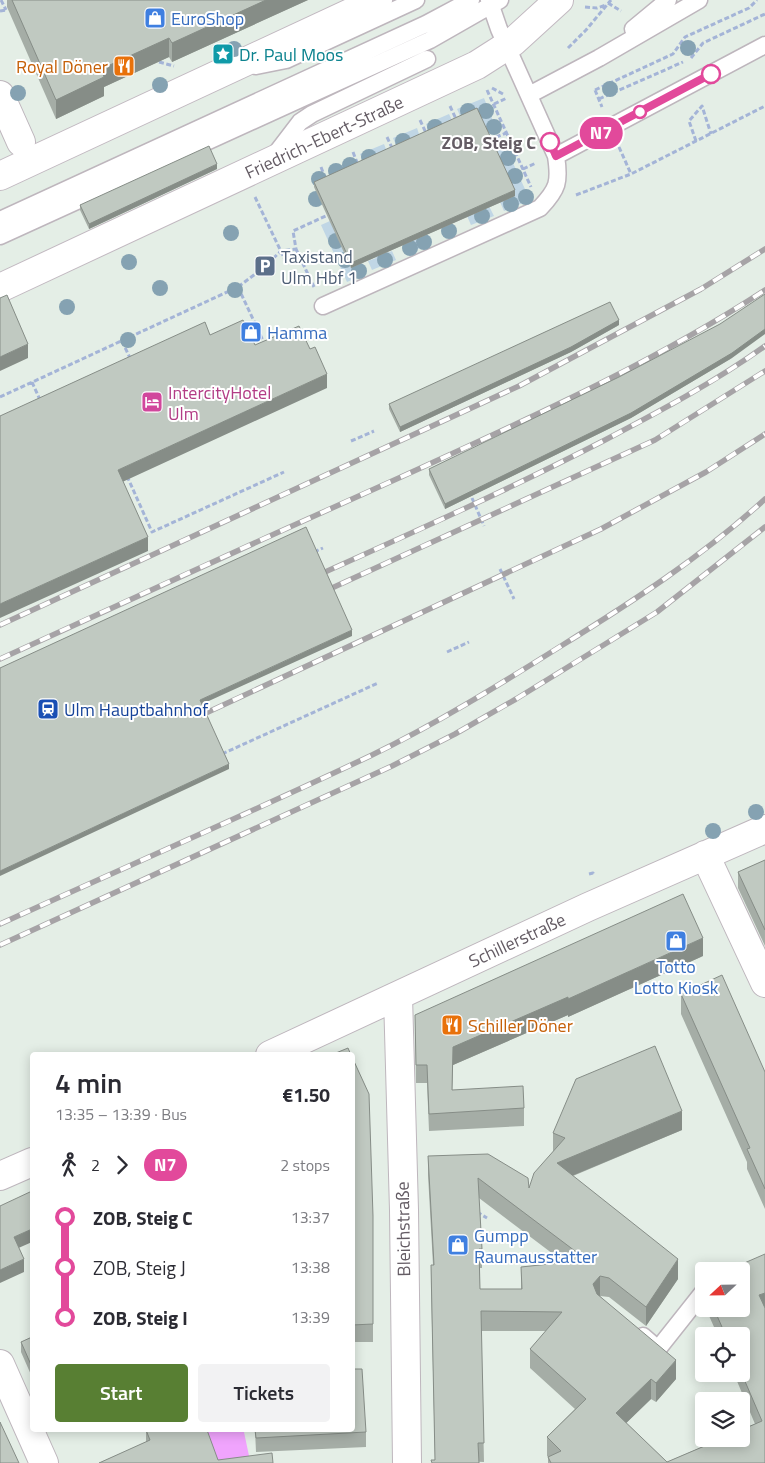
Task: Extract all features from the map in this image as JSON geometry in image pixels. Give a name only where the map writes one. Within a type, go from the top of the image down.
[{"type":"street","points":[[0,176],[26,152],[226,69],[378,0]]},
{"type":"street","name":"Friedrich-Ebert-Straße","points":[[0,288],[469,69],[507,47],[559,0]]},
{"type":"street","points":[[0,95],[26,152]]},
{"type":"street","name":"Schillerstraße","points":[[277,1052],[765,829]]},
{"type":"street","points":[[705,855],[765,983]]},
{"type":"street","name":"Bleichstraße","points":[[398,996],[404,1210],[407,1463]]},
{"type":"street","points":[[0,1176],[30,1163]]},
{"type":"street","points":[[0,1364],[30,1432]]},
{"type":"street","points":[[30,1432],[44,1463]]},
{"type":"lane","points":[[226,69],[286,60],[416,0]]},
{"type":"lane","points":[[0,220],[426,24],[471,0]]},
{"type":"lane","points":[[599,58],[668,0]]},
{"type":"lane","points":[[529,95],[599,58],[699,0]]},
{"type":"lane","points":[[0,236],[430,40],[493,2],[507,47],[556,156],[560,178],[553,195],[540,208],[323,306]]},
{"type":"lane","points":[[556,156],[765,45]]},
{"type":"lane","points":[[269,162],[292,130],[312,114],[428,59]]},
{"type":"lane","points":[[631,1327],[658,1348],[695,1302]]},
{"type":"path","points":[[1,0],[6,10]]},
{"type":"path","points":[[564,51],[586,30],[611,0]]},
{"type":"path","points":[[757,0],[749,8],[684,37],[673,53],[595,90],[599,99],[691,58],[703,43],[765,14]]},
{"type":"path","points":[[0,8],[6,10]]},
{"type":"path","points":[[0,12],[6,10]]},
{"type":"path","points":[[486,87],[497,89],[508,98],[494,104]]},
{"type":"path","points":[[449,104],[457,122]]},
{"type":"path","points":[[696,141],[690,121],[702,106],[711,134]]},
{"type":"path","points":[[419,117],[429,140]]},
{"type":"path","points":[[385,132],[395,156]]},
{"type":"path","points":[[484,143],[506,133]]},
{"type":"path","points":[[618,145],[631,174]]},
{"type":"path","points":[[350,148],[362,171]]},
{"type":"path","points":[[319,162],[329,186]]},
{"type":"path","points":[[523,169],[536,163]]},
{"type":"path","points":[[253,192],[286,262]]},
{"type":"path","points":[[323,306],[296,249],[293,232],[332,214]]},
{"type":"path","points":[[0,397],[238,287],[262,270],[281,251],[296,249]]},
{"type":"path","points":[[238,287],[267,349]]},
{"type":"path","points":[[122,341],[134,365]]},
{"type":"path","points":[[32,382],[43,408]]},
{"type":"path","points":[[351,441],[374,431]]},
{"type":"path","points":[[126,475],[152,532],[284,472]]},
{"type":"path","points":[[472,498],[484,526]]},
{"type":"path","points":[[141,531],[149,527]]},
{"type":"path","points":[[305,556],[323,548]]},
{"type":"path","points":[[500,569],[514,599]]},
{"type":"path","points":[[446,652],[469,642]]},
{"type":"path","points":[[217,756],[378,683]]},
{"type":"path","points":[[470,1208],[487,1218]]},
{"type":"shaded area","points":[[484,98],[497,131],[486,135],[462,120],[457,109]]},
{"type":"shaded area","points":[[449,114],[454,124],[430,135],[426,124]]},
{"type":"shaded area","points":[[417,128],[421,140],[398,150],[393,138]]},
{"type":"shaded area","points":[[503,141],[530,200],[504,211],[500,202],[514,196],[492,146]]},
{"type":"shaded area","points":[[384,144],[388,154],[365,165],[360,154]]},
{"type":"shaded area","points":[[489,206],[494,216],[471,225],[467,216]]},
{"type":"shaded area","points":[[406,217],[416,240],[424,237],[428,245],[406,254],[402,246],[410,242],[400,220]]},
{"type":"shaded area","points":[[330,221],[352,269],[359,266],[363,275],[347,282],[321,225]]},
{"type":"shaded area","points":[[375,232],[384,254],[392,251],[396,260],[372,270],[368,261],[376,258],[367,236]]},
{"type":"building","points":[[12,0],[266,0],[172,43],[169,38],[101,69],[104,77],[56,100]]},
{"type":"building","points":[[477,108],[515,190],[351,263],[314,182]]},
{"type":"building","points":[[209,146],[217,164],[89,224],[80,205]]},
{"type":"building","points":[[765,294],[765,329],[732,353],[631,413],[445,504],[429,469],[619,377],[720,324]]},
{"type":"building","points":[[7,295],[28,344],[0,357],[0,298]]},
{"type":"building","points":[[610,302],[619,320],[571,347],[400,427],[389,404]]},
{"type":"building","points":[[243,320],[255,345],[299,326],[310,349],[315,347],[327,374],[118,470],[148,537],[0,604],[0,416],[205,322],[210,335]]},
{"type":"building","points":[[306,527],[352,630],[200,700],[229,764],[0,871],[0,668]]},
{"type":"building","points":[[765,860],[765,930],[738,872]]},
{"type":"building","points":[[683,894],[703,938],[568,999],[568,997],[453,1047],[452,1090],[523,1086],[524,1108],[429,1114],[427,1065],[416,1065],[415,1015]]},
{"type":"building","points":[[722,975],[765,1072],[765,1189],[747,1149],[750,1148],[681,994]]},
{"type":"building","points":[[655,1046],[682,1111],[557,1163],[678,1259],[646,1307],[609,1278],[600,1276],[593,1284],[597,1294],[676,1360],[656,1383],[651,1379],[616,1413],[667,1462],[702,1447],[750,1447],[750,1426],[762,1421],[745,1382],[750,1382],[750,1327],[722,1327],[718,1318],[750,1318],[750,1262],[747,1262],[765,1254],[765,1293],[759,1295],[765,1308],[765,1463],[551,1463],[548,1457],[561,1451],[547,1437],[586,1399],[530,1349],[562,1312],[481,1311],[484,1443],[478,1443],[479,1463],[432,1463],[431,1460],[435,1460],[431,1265],[434,1265],[428,1156],[488,1154],[528,1178],[529,1188],[534,1173],[565,1138],[553,1133],[576,1079]],"holes":[[[478,1178],[587,1260],[521,1267],[522,1289],[480,1289],[479,1249],[482,1249]]]},
{"type":"building","points":[[348,1048],[350,1052],[338,1052]]},
{"type":"building","points":[[355,1064],[369,1094],[373,1216],[373,1324],[355,1325]]},
{"type":"building","points":[[30,1192],[30,1230],[14,1237],[24,1259],[0,1270],[0,1206]]},
{"type":"building","points":[[30,1338],[30,1362],[21,1342]]},
{"type":"building","points":[[355,1369],[362,1369],[366,1432],[256,1438],[255,1432],[355,1432]]},
{"type":"building","points":[[0,1422],[19,1463],[0,1463]]},
{"type":"building","points":[[147,1432],[208,1432],[218,1460],[272,1453],[273,1463],[99,1463],[150,1440]]},
{"type":"waterway","points":[[219,1432],[226,1463]]},
{"type":"railway","points":[[0,625],[519,386],[701,289],[765,249]]},
{"type":"railway","points":[[0,659],[540,413],[677,343],[765,290]]},
{"type":"railway","points":[[314,577],[497,493],[605,440],[707,384],[765,346]]},
{"type":"railway","points":[[321,593],[655,440],[765,371]]},
{"type":"railway","points":[[193,719],[601,529],[706,472],[765,434]]},
{"type":"railway","points":[[0,924],[232,820],[395,744],[514,675],[640,595],[717,540],[765,499]]},
{"type":"railway","points":[[0,945],[392,766],[455,734],[516,699],[657,612],[765,527]]},
{"type":"bus line","name":"N7","points":[[550,142],[556,156],[711,74]]},
{"type":"place","name":"EuroShop","points":[[155,18]]},
{"type":"place","name":"Dr. Paul Moos","points":[[223,54]]},
{"type":"place","name":"Royal Döner","points":[[124,66]]},
{"type":"place","name":"ZOB, Steig C","points":[[550,142]]},
{"type":"place","name":"Taxistand Ulm Hbf 1","points":[[265,266]]},
{"type":"place","name":"Hamma","points":[[251,332]]},
{"type":"place","name":"IntercityHotel Ulm","points":[[152,402]]},
{"type":"place","name":"Ulm Hauptbahnhof","points":[[48,709]]},
{"type":"place","name":"Totto Lotto Kiosk","points":[[676,941]]},
{"type":"place","name":"Schiller Döner","points":[[452,1025]]},
{"type":"place","name":"Gumpp Raumausstatter","points":[[458,1245]]}]
